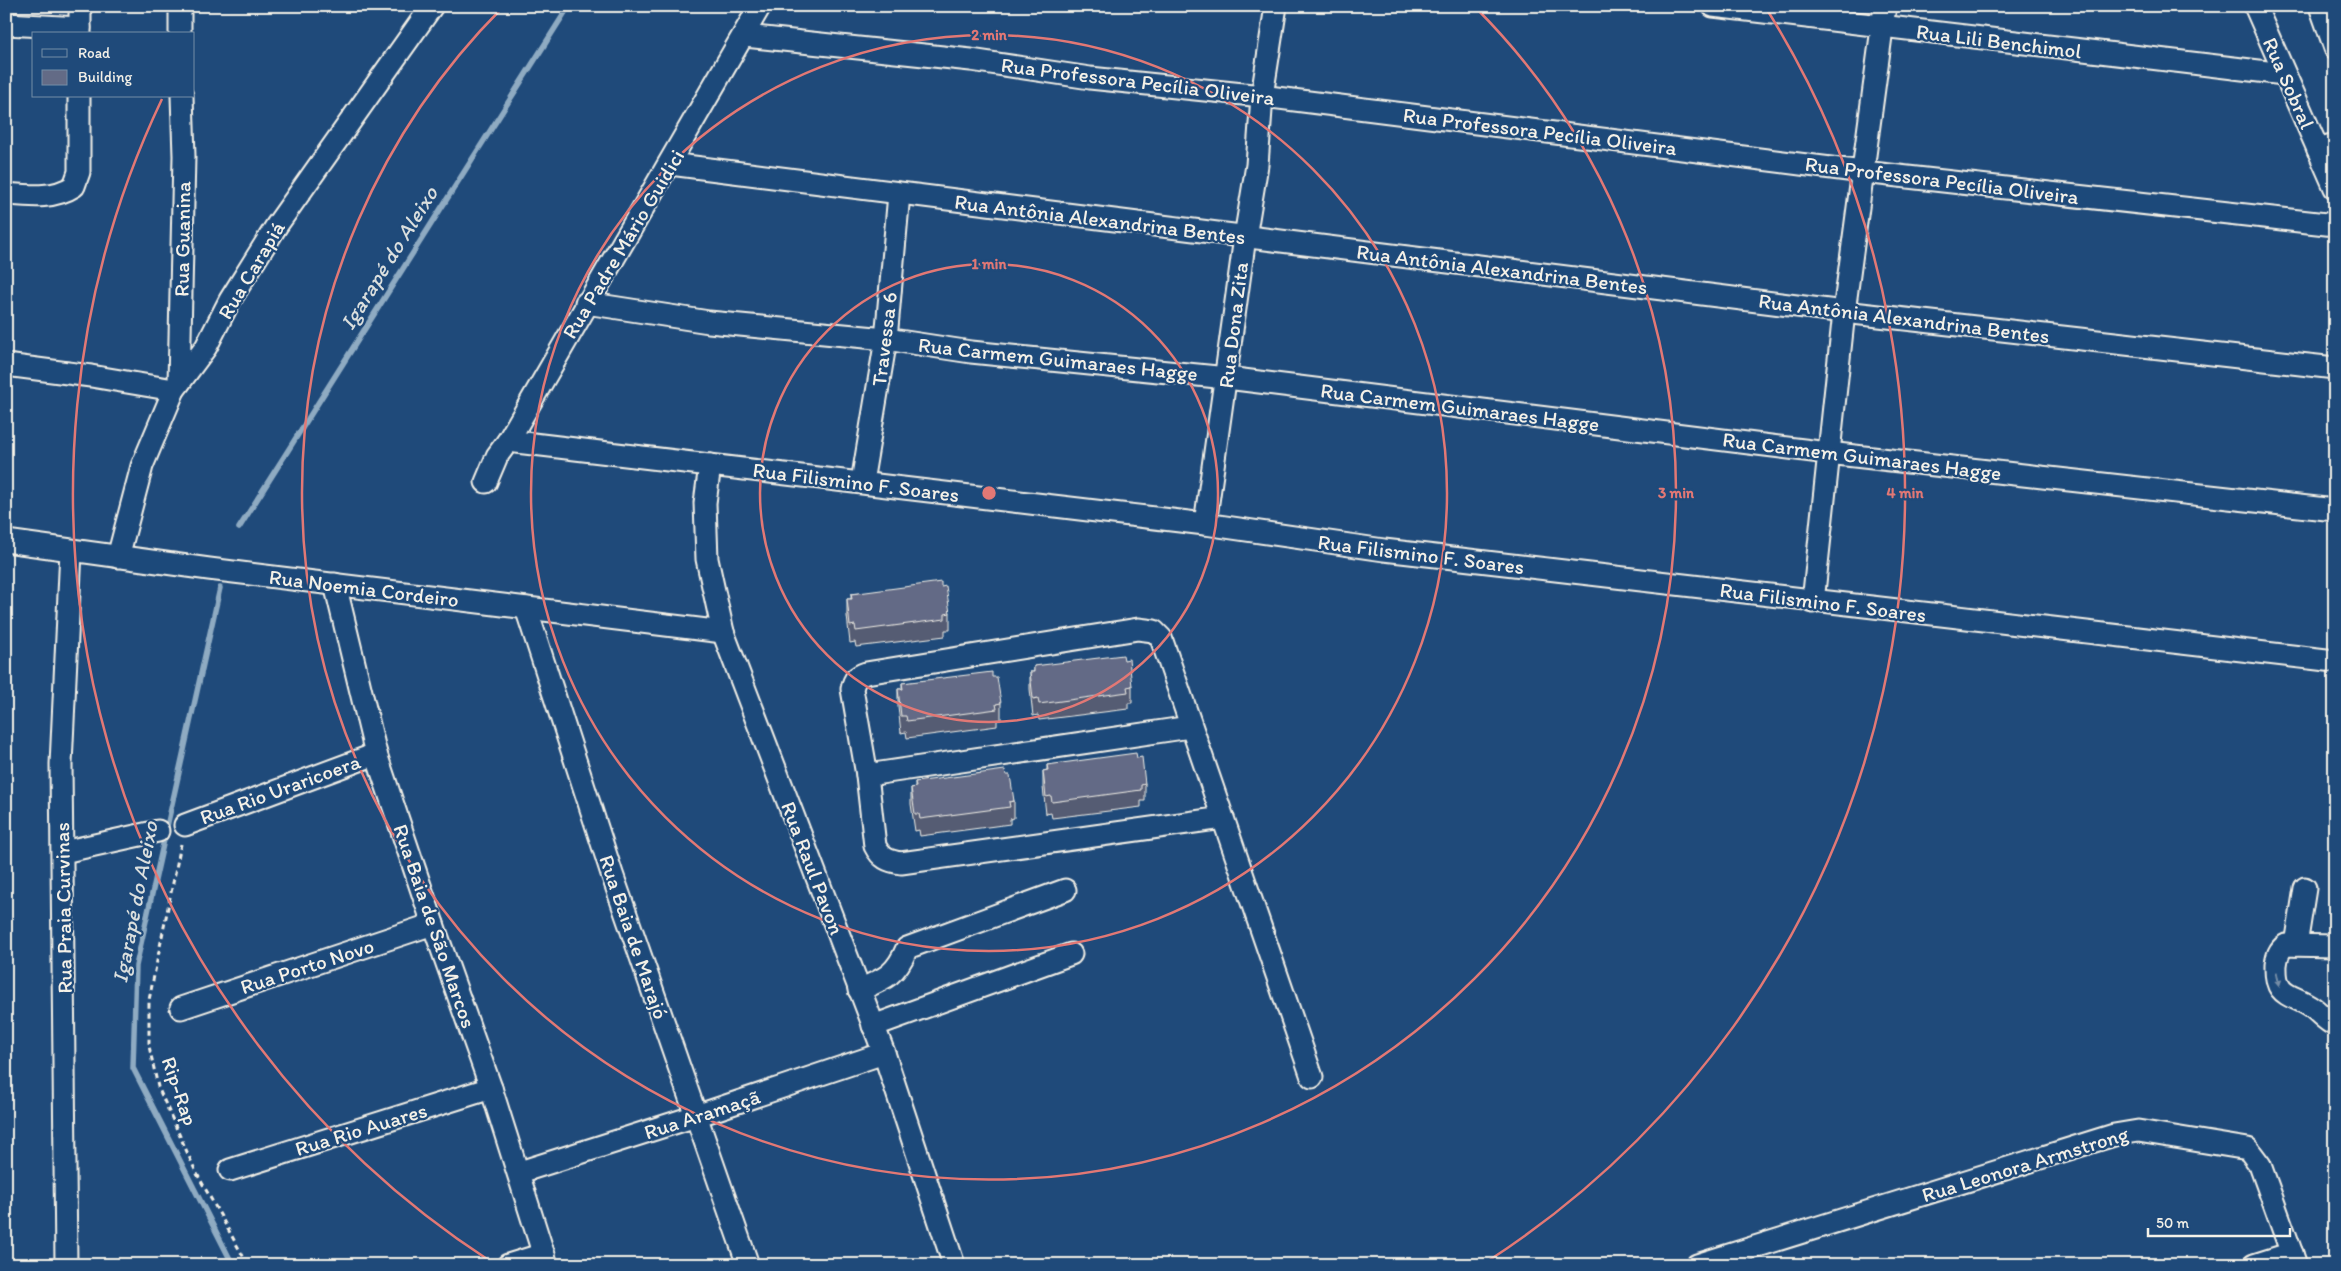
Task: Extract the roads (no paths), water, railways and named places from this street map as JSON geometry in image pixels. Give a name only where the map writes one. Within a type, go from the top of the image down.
[{"type":"street","points":[[6,24],[80,31],[80,6]]},
{"type":"street","points":[[180,6],[180,32]]},
{"type":"street","name":"Rua Padre Mário Guidici","points":[[486,482],[497,456],[508,441],[586,304],[745,36],[760,6]]},
{"type":"street","name":"Rua Dona Zita","points":[[1204,524],[1226,378],[1244,237],[1257,165],[1262,96],[1276,6]]},
{"type":"street","name":"Rua Lili Benchimol","points":[[1713,6],[1882,28],[2284,74]]},
{"type":"street","points":[[1813,602],[1844,312],[1885,6]]},
{"type":"street","name":"Rua Sobral","points":[[2255,6],[2284,74],[2326,147],[2335,188]]},
{"type":"street","points":[[2320,6],[2335,48]]},
{"type":"street","name":"Rua Carapiá","points":[[118,557],[142,466],[176,386],[206,347],[230,300],[277,225],[431,7]]},
{"type":"street","name":"Rua Professora Pecília Oliveira","points":[[745,36],[971,60],[1090,78],[1262,96],[1863,172],[2335,225]]},
{"type":"street","points":[[6,194],[34,196],[63,193],[74,186],[79,172],[79,98]]},
{"type":"street","name":"Rua Guanina","points":[[176,386],[184,166],[182,98]]},
{"type":"street","name":"Rua Antônia Alexandrina Bentes","points":[[670,164],[1844,312],[2335,368]]},
{"type":"street","name":"Travessa 6","points":[[862,482],[886,339],[899,194]]},
{"type":"street","name":"Rua Carmem Guimaraes Hagge","points":[[586,304],[709,322],[886,339],[971,352],[1226,378],[1828,452],[2335,510]]},
{"type":"street","points":[[6,365],[176,386]]},
{"type":"street","name":"Rua Filismino F. Soares","points":[[508,441],[1204,524],[1394,552],[2335,661]]},
{"type":"street","name":"Rua Raul Pavon","points":[[710,465],[705,502],[707,558],[723,632],[884,1053],[954,1265]]},
{"type":"street","name":"Rua Noemia Cordeiro","points":[[6,541],[118,557],[723,632]]},
{"type":"street","name":"Rua Praia Curvinas","points":[[66,1265],[62,764],[71,551]]},
{"type":"street","name":"Rua Baia de São Marcos","points":[[336,584],[376,754],[433,924],[492,1088],[520,1172],[545,1259]]},
{"type":"street","name":"Rua Baia de Marajó","points":[[526,608],[612,874],[748,1265]]},
{"type":"street","points":[[1223,818],[901,863],[890,861],[879,855],[875,846],[867,775],[852,689],[854,682],[858,676],[866,673],[1138,629],[1154,632],[1161,638],[1190,727],[1223,818],[1312,1077]]},
{"type":"street","points":[[867,775],[1190,727]]},
{"type":"street","name":"Rua Rio Uraricoera","points":[[184,825],[376,754]]},
{"type":"street","points":[[62,852],[158,831]]},
{"type":"street","points":[[2296,945],[2306,888]]},
{"type":"street","points":[[860,990],[884,980],[896,970],[907,948],[1065,890]]},
{"type":"street","name":"Rua Porto Novo","points":[[181,1008],[433,924]]},
{"type":"street","points":[[2335,946],[2286,945],[2280,949],[2276,960],[2276,980],[2281,991],[2314,1009],[2335,1025]]},
{"type":"street","points":[[873,1026],[1071,954]]},
{"type":"street","name":"Rua Aramaçã","points":[[520,1172],[884,1053]]},
{"type":"street","name":"Rua Rio Auares","points":[[230,1170],[492,1088]]},
{"type":"street","name":"Rua Leonora Armstrong","points":[[1697,1265],[2105,1138],[2138,1131],[2248,1149],[2260,1165],[2294,1259],[2254,1265]]},
{"type":"street","points":[[508,1265],[545,1259]]},
{"type":"waterway","name":"Igarapé do Aleixo","points":[[239,528],[569,6]]},
{"type":"waterway","name":"Igarapé do Aleixo","points":[[220,588],[136,966],[133,1068],[233,1265]]}]
